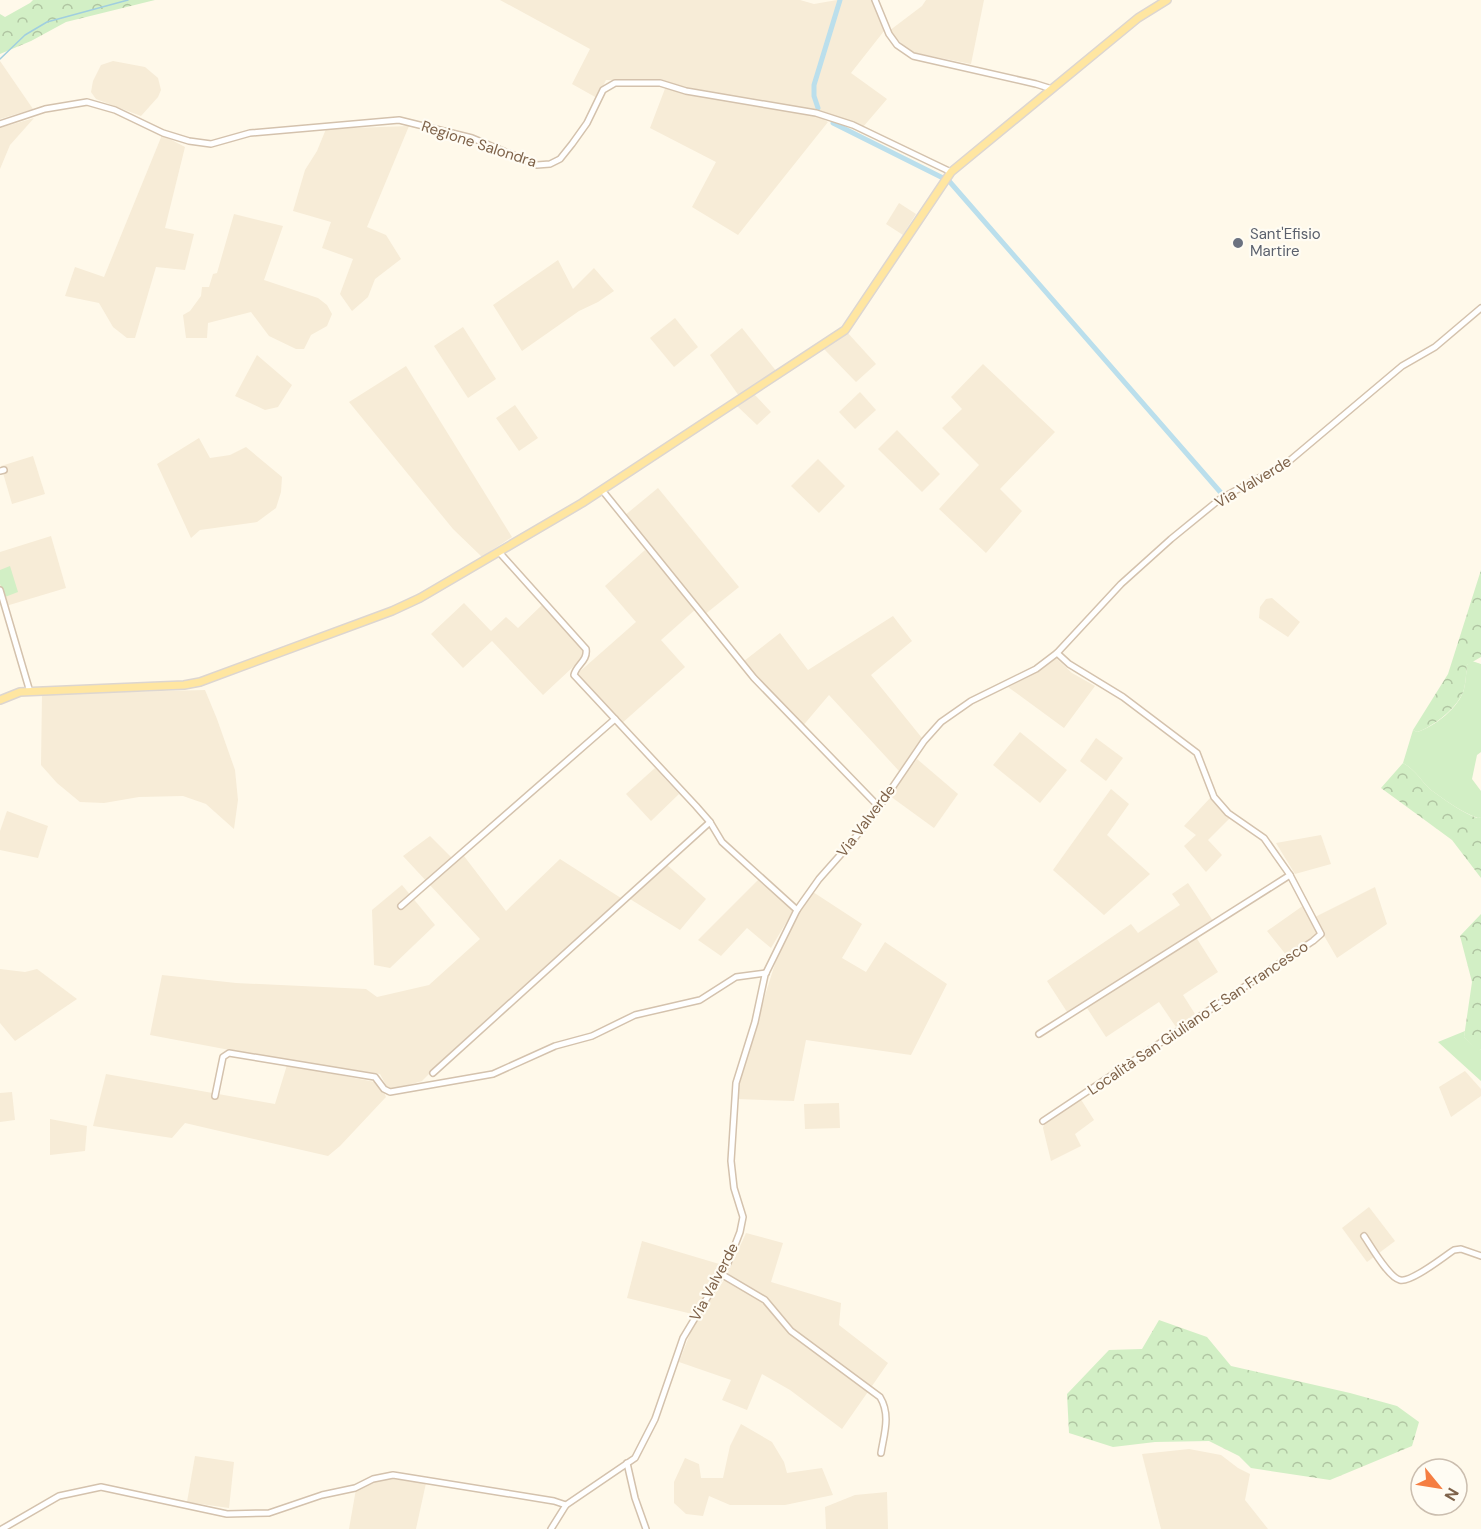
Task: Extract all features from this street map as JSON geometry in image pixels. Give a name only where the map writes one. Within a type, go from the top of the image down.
[{"type":"main road","points":[[0,700],[20,692],[184,685],[200,682],[392,611],[420,598],[499,552],[602,490],[845,330],[948,177],[1138,18],[1158,2],[1167,0]]},
{"type":"street","points":[[875,0],[889,34],[897,45],[914,56],[1052,89]]},
{"type":"street","name":"Regione Salondra","points":[[0,124],[45,109],[87,102],[115,110],[163,133],[189,141],[211,144],[250,133],[399,120],[472,138],[537,165],[550,164],[560,159],[586,123],[603,90],[615,83],[660,83],[687,91],[816,113],[853,125],[948,177]]},
{"type":"street","name":"Via Valverde","points":[[550,1529],[566,1505],[635,1458],[655,1419],[683,1338],[721,1274],[740,1232],[743,1217],[734,1188],[731,1161],[736,1083],[756,1022],[766,973],[796,910],[879,807],[924,741],[941,722],[971,700],[1036,669],[1057,653],[1121,584],[1220,499],[1287,462],[1402,366],[1435,347],[1481,308]]},
{"type":"street","points":[[602,490],[754,678],[879,807]]},
{"type":"street","points":[[499,552],[586,649],[586,658],[574,671],[574,675],[710,822],[722,842],[796,910]]},
{"type":"street","points":[[0,590],[30,692]]},
{"type":"street","name":"Località San Giuliano E San Francesco","points":[[1043,1121],[1313,942],[1321,934],[1290,875],[1264,838],[1228,813],[1214,797],[1197,753],[1123,697],[1069,664],[1057,653]]},
{"type":"street","points":[[401,906],[615,719]]},
{"type":"street","points":[[433,1073],[710,822]]},
{"type":"street","points":[[1039,1034],[1290,875]]},
{"type":"street","points":[[214,1096],[223,1057],[229,1053],[375,1077],[384,1089],[390,1092],[493,1074],[555,1046],[592,1036],[635,1015],[700,1000],[736,977],[766,973]]},
{"type":"street","points":[[1364,1236],[1375,1253],[1400,1280],[1409,1280],[1454,1250],[1461,1249],[1481,1256]]},
{"type":"street","points":[[721,1274],[765,1300],[790,1330],[880,1397],[886,1407],[881,1453]]},
{"type":"street","points":[[627,1463],[635,1498],[646,1529]]},
{"type":"street","points":[[2,1529],[59,1496],[101,1487],[227,1514],[269,1513],[322,1495],[355,1488],[373,1479],[393,1475],[554,1501],[566,1505]]},
{"type":"shaded area","points":[[500,0],[800,0],[814,4],[837,0],[872,0],[884,31],[851,73],[887,99],[863,127],[813,111],[654,81],[606,80],[597,98],[572,84],[590,49]]},
{"type":"shaded area","points":[[926,0],[984,0],[971,64],[911,52],[889,31],[922,6]]},
{"type":"shaded area","points":[[0,61],[33,109],[0,119]]},
{"type":"shaded area","points":[[113,61],[145,67],[158,78],[161,90],[158,97],[141,116],[96,99],[91,92],[93,81],[101,65]]},
{"type":"shaded area","points":[[666,86],[818,116],[828,122],[738,235],[692,207],[716,162],[650,128]]},
{"type":"shaded area","points":[[34,118],[10,145],[0,169],[0,128]]},
{"type":"shaded area","points":[[409,126],[367,227],[386,235],[401,259],[375,279],[368,297],[352,311],[340,294],[353,259],[322,248],[331,222],[293,211],[305,170],[317,151],[326,129]]},
{"type":"shaded area","points":[[162,135],[185,147],[165,228],[194,234],[185,270],[156,267],[135,338],[127,338],[113,327],[99,303],[65,296],[75,267],[104,277]]},
{"type":"shaded area","points":[[899,203],[916,214],[903,235],[886,224]]},
{"type":"shaded area","points":[[234,214],[283,226],[264,280],[318,298],[327,305],[332,314],[327,326],[311,335],[304,349],[296,349],[269,336],[251,312],[208,323],[207,338],[186,338],[183,315],[190,311],[201,296],[202,287],[209,287],[213,274],[217,273]]},
{"type":"shaded area","points":[[558,260],[573,289],[594,268],[614,291],[579,311],[522,351],[493,305]]},
{"type":"shaded area","points":[[675,318],[698,347],[674,367],[650,338]]},
{"type":"shaded area","points":[[463,327],[496,379],[468,398],[434,346]]},
{"type":"shaded area","points":[[742,328],[777,372],[739,396],[710,355]]},
{"type":"shaded area","points":[[846,331],[876,364],[856,382],[824,349]]},
{"type":"shaded area","points":[[257,355],[292,385],[278,407],[265,410],[235,396]]},
{"type":"shaded area","points":[[983,364],[1055,432],[1000,489],[1022,511],[986,553],[939,509],[979,465],[942,428],[962,409],[951,397]]},
{"type":"shaded area","points":[[406,366],[512,537],[482,557],[453,529],[349,402]]},
{"type":"shaded area","points":[[860,392],[876,410],[855,429],[839,412]]},
{"type":"shaded area","points":[[754,394],[771,412],[757,425],[737,406]]},
{"type":"shaded area","points":[[515,405],[538,438],[519,451],[496,418]]},
{"type":"shaded area","points":[[897,430],[940,474],[922,492],[878,449]]},
{"type":"shaded area","points":[[199,438],[210,458],[230,455],[246,447],[282,477],[281,492],[276,508],[257,522],[200,530],[191,538],[157,464]]},
{"type":"shaded area","points":[[33,456],[45,494],[12,504],[1,466]]},
{"type":"shaded area","points":[[818,459],[845,486],[819,513],[791,486]]},
{"type":"shaded area","points":[[658,488],[739,587],[704,615],[624,516]]},
{"type":"shaded area","points":[[51,536],[66,588],[6,606],[0,587],[0,552]]},
{"type":"shaded area","points":[[645,550],[697,608],[661,640],[685,667],[621,724],[577,674],[636,622],[605,586]]},
{"type":"shaded area","points":[[1272,598],[1300,622],[1288,637],[1259,618],[1260,607],[1266,599]]},
{"type":"shaded area","points":[[464,603],[491,631],[506,617],[518,628],[542,605],[588,653],[543,695],[492,641],[463,668],[431,634]]},
{"type":"shaded area","points":[[893,616],[912,641],[871,675],[922,738],[899,771],[829,695],[801,728],[744,661],[780,633],[808,670]]},
{"type":"shaded area","points":[[1056,658],[1072,673],[1095,686],[1064,728],[1008,687]]},
{"type":"shaded area","points":[[205,690],[235,770],[238,800],[234,829],[206,804],[183,796],[139,797],[104,803],[80,802],[57,783],[41,765],[42,694]]},
{"type":"shaded area","points":[[1020,732],[1067,770],[1040,803],[993,765]]},
{"type":"shaded area","points":[[1096,738],[1123,758],[1106,781],[1080,761]]},
{"type":"shaded area","points":[[917,759],[958,794],[934,828],[890,796]]},
{"type":"shaded area","points":[[655,768],[679,794],[651,821],[626,794]]},
{"type":"shaded area","points":[[1111,789],[1129,804],[1107,835],[1150,874],[1104,915],[1053,870]]},
{"type":"shaded area","points":[[1212,796],[1230,818],[1208,840],[1222,855],[1206,872],[1184,846],[1196,835],[1184,826]]},
{"type":"shaded area","points":[[7,811],[48,826],[38,858],[0,850],[0,831]]},
{"type":"shaded area","points":[[1321,835],[1331,864],[1295,874],[1276,843]]},
{"type":"shaded area","points":[[430,836],[456,862],[464,856],[506,911],[560,859],[624,900],[453,1050],[422,1081],[394,1089],[387,1087],[380,1074],[150,1035],[162,975],[236,983],[366,989],[377,997],[429,985],[480,939],[403,856]]},
{"type":"shaded area","points":[[667,865],[706,899],[680,930],[630,899]]},
{"type":"shaded area","points":[[760,878],[793,911],[771,948],[747,928],[721,956],[698,940]]},
{"type":"shaded area","points":[[1188,883],[1213,921],[1194,934],[1218,972],[1183,995],[1195,1014],[1176,1027],[1159,1002],[1106,1037],[1085,1005],[1069,1015],[1047,981],[1131,924],[1138,933],[1180,905],[1172,894]]},
{"type":"shaded area","points":[[402,885],[435,925],[390,968],[374,965],[372,910]]},
{"type":"shaded area","points":[[1375,887],[1387,924],[1337,958],[1323,934],[1287,956],[1267,931],[1304,905],[1313,918]]},
{"type":"shaded area","points":[[813,892],[862,924],[842,958],[866,972],[885,942],[947,984],[911,1055],[806,1040],[794,1101],[737,1099],[739,1078],[785,932]]},
{"type":"shaded area","points":[[0,969],[25,972],[37,969],[77,999],[15,1041],[0,1023]]},
{"type":"shaded area","points":[[287,1065],[380,1083],[386,1097],[328,1156],[185,1123],[172,1138],[93,1126],[106,1074],[275,1104]]},
{"type":"shaded area","points":[[1465,1071],[1481,1089],[1481,1096],[1451,1117],[1439,1087]]},
{"type":"shaded area","points":[[12,1092],[15,1120],[0,1122],[0,1093]]},
{"type":"shaded area","points":[[1080,1098],[1094,1120],[1075,1134],[1081,1146],[1051,1161],[1043,1128],[1045,1121]]},
{"type":"shaded area","points":[[839,1103],[840,1128],[805,1129],[804,1104]]},
{"type":"shaded area","points":[[50,1119],[87,1126],[85,1151],[50,1155]]},
{"type":"shaded area","points":[[1369,1207],[1395,1241],[1367,1262],[1342,1228]]},
{"type":"shaded area","points":[[746,1233],[783,1243],[771,1282],[841,1303],[839,1325],[888,1363],[842,1429],[790,1390],[762,1374],[747,1410],[722,1400],[731,1380],[679,1362],[693,1326],[726,1277]]},
{"type":"shaded area","points":[[642,1241],[726,1266],[692,1314],[627,1298]]},
{"type":"shaded area","points":[[741,1424],[772,1442],[784,1462],[787,1473],[822,1468],[833,1495],[785,1505],[730,1505],[709,1496],[703,1516],[686,1514],[674,1503],[674,1482],[685,1458],[699,1464],[701,1478],[723,1478],[730,1446]]},
{"type":"shaded area","points":[[1189,1449],[1221,1455],[1250,1474],[1245,1500],[1268,1529],[1161,1529],[1142,1454]]},
{"type":"shaded area","points":[[195,1456],[234,1462],[229,1508],[187,1502]]},
{"type":"shaded area","points":[[393,1479],[426,1483],[416,1529],[349,1529],[356,1489],[379,1480]]},
{"type":"shaded area","points":[[887,1492],[888,1529],[826,1529],[825,1507],[855,1495]]},
{"type":"green space","points":[[33,0],[155,0],[66,22],[31,41],[0,54],[0,14],[5,17]]},
{"type":"green space","points":[[10,566],[18,592],[5,597],[0,584],[0,570]]},
{"type":"green space","points":[[1481,570],[1481,657],[1467,665],[1464,689],[1452,709],[1438,721],[1417,732],[1413,730],[1448,674]]},
{"type":"green space","points":[[1472,661],[1481,664],[1481,752],[1477,755],[1472,779],[1481,791],[1481,817],[1478,818],[1459,809],[1431,790],[1415,772],[1403,763],[1413,730],[1417,732],[1431,726],[1452,709],[1462,696],[1467,665]]},
{"type":"green space","points":[[1403,763],[1447,802],[1477,818],[1481,817],[1481,878],[1452,840],[1381,788]]},
{"type":"green space","points":[[1481,914],[1481,1049],[1479,1052],[1464,1037],[1472,982],[1460,936]]},
{"type":"green space","points":[[1465,1031],[1464,1037],[1479,1051],[1481,1049],[1481,1081],[1438,1042]]},
{"type":"green space","points":[[1159,1320],[1207,1337],[1231,1366],[1397,1406],[1419,1422],[1412,1446],[1330,1480],[1251,1468],[1239,1456],[1209,1441],[1155,1442],[1113,1447],[1069,1433],[1067,1394],[1109,1350],[1142,1349]]},
{"type":"waterway","points":[[0,59],[25,35],[47,22],[128,0]]},
{"type":"waterway","points":[[818,108],[814,96],[814,85],[840,0]]},
{"type":"waterway","points":[[833,123],[949,181],[1222,494]]},
{"type":"place","name":"Sant'Efisio Martire","points":[[1238,243]]}]
